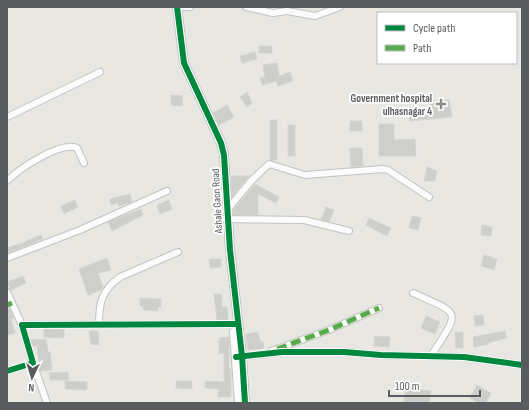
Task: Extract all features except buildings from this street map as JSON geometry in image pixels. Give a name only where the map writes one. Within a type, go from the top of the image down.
[{"type":"street","points":[[177,7],[190,7]]},
{"type":"street","name":"Ashale Gaon Road","points":[[177,7],[184,63],[221,143],[224,155],[225,215],[242,394],[245,403]]},
{"type":"street","points":[[246,7],[273,13],[286,11],[314,16],[340,7]]},
{"type":"street","points":[[7,117],[100,72]]},
{"type":"street","points":[[7,182],[21,168],[47,153],[72,146],[77,148],[84,163]]},
{"type":"street","points":[[225,215],[252,180],[269,164],[305,175],[383,169],[388,170],[428,197]]},
{"type":"street","points":[[7,258],[80,230],[167,190]]},
{"type":"street","points":[[225,215],[304,220],[349,231]]},
{"type":"street","points":[[99,325],[99,303],[105,292],[114,282],[120,277],[178,252]]},
{"type":"street","points":[[7,292],[10,304],[22,325],[46,403]]},
{"type":"street","points":[[413,294],[448,308],[453,314],[453,320],[450,326],[431,356]]},
{"type":"street","points":[[262,354],[329,330],[367,315],[379,308]]},
{"type":"street","points":[[22,325],[236,324]]},
{"type":"street","points":[[239,356],[344,352],[381,355],[464,357],[522,365]]},
{"type":"street","points":[[7,371],[33,363]]},
{"type":"street","name":"Ashale Gaon Road","points":[[238,403],[242,394]]},
{"type":"marked path","points":[[7,305],[12,303]]},
{"type":"marked path","points":[[277,349],[329,330],[379,308]]},
{"type":"cycle path","points":[[177,7],[184,63],[221,143],[224,155],[230,250],[242,356],[245,403]]},
{"type":"cycle path","points":[[7,371],[33,363],[22,325],[238,324]]},
{"type":"cycle path","points":[[236,357],[282,352],[344,352],[381,355],[464,357],[522,365]]},
{"type":"place","name":"Government hospital ulhasnagar 4","points":[[441,104]]}]
